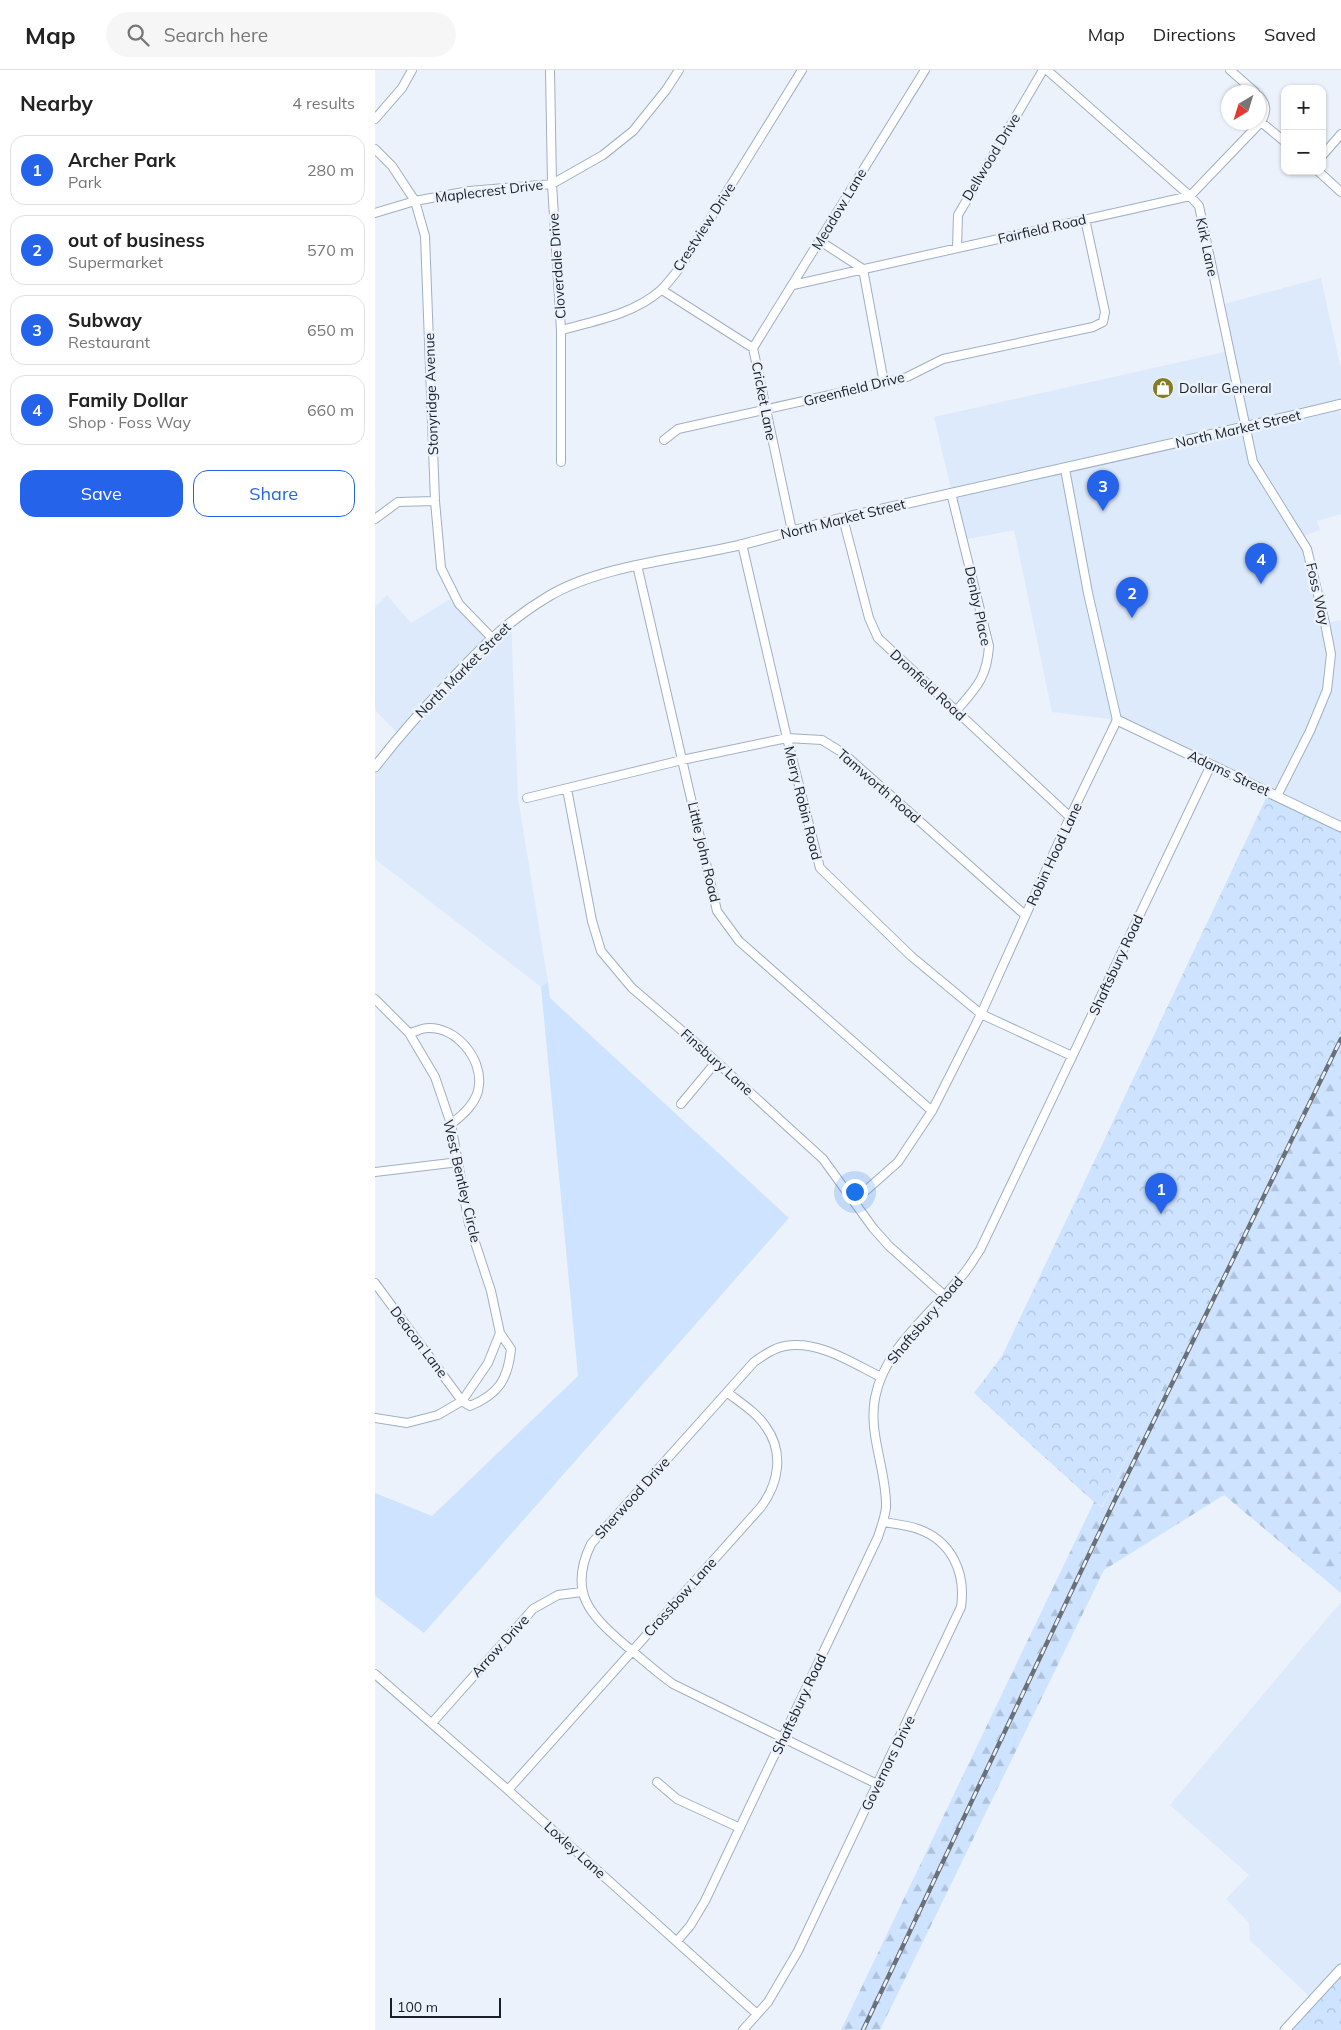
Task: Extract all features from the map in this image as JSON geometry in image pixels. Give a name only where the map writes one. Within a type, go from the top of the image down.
[{"type":"street","points":[[375,119],[402,88],[412,70]]},
{"type":"street","name":"Cloverdale Drive","points":[[550,70],[552,184],[561,330],[561,462]]},
{"type":"street","name":"Maplecrest Drive","points":[[375,212],[415,201],[469,191],[552,184],[603,155],[633,131],[666,90],[679,70]]},
{"type":"street","name":"Crestview Drive","points":[[561,330],[625,312],[644,303],[661,290],[681,266],[802,70]]},
{"type":"street","name":"Meadow Lane","points":[[753,348],[925,70]]},
{"type":"street","name":"Dellwood Drive","points":[[957,248],[958,215],[1043,70]]},
{"type":"street","name":"Kirk Lane","points":[[1047,70],[1199,206],[1245,428]]},
{"type":"street","points":[[1230,70],[1247,85]]},
{"type":"street","points":[[1266,126],[1281,139]]},
{"type":"street","points":[[1190,196],[1253,130]]},
{"type":"street","points":[[1326,151],[1341,134]]},
{"type":"street","name":"Stonyridge Avenue","points":[[375,149],[392,166],[415,201],[425,236],[435,501],[441,568],[459,604],[491,637]]},
{"type":"street","points":[[1322,175],[1341,192]]},
{"type":"street","name":"Fairfield Road","points":[[793,285],[1190,196]]},
{"type":"street","name":"Greenfield Drive","points":[[664,440],[678,430],[884,383],[907,377],[943,359],[1093,327],[1103,322],[1105,312],[1085,219]]},
{"type":"street","points":[[820,241],[863,269],[884,383]]},
{"type":"street","name":"Cricket Lane","points":[[661,290],[753,348],[791,531]]},
{"type":"street","name":"North Market Street","points":[[375,766],[415,718],[491,637],[551,594],[591,578],[637,565],[743,544],[843,518],[1245,428],[1341,404]]},
{"type":"street","name":"Foss Way","points":[[1245,428],[1253,462],[1307,549],[1331,654],[1327,690],[1310,731],[1277,796]]},
{"type":"street","points":[[1065,468],[1088,593],[1117,720]]},
{"type":"street","name":"Denby Place","points":[[951,493],[989,646],[988,662],[983,676],[957,711]]},
{"type":"street","points":[[375,519],[398,502],[435,501]]},
{"type":"street","name":"Dronfield Road","points":[[843,518],[869,618],[878,638],[1070,817]]},
{"type":"street","name":"Merry Robin Road","points":[[743,544],[787,738],[820,868],[911,956],[981,1014],[1072,1056]]},
{"type":"street","name":"Little John Road","points":[[637,565],[717,911],[739,941],[932,1111]]},
{"type":"street","name":"Adams Street","points":[[1117,720],[1341,827]]},
{"type":"street","name":"Robin Hood Lane","points":[[854,1201],[898,1162],[932,1111],[981,1014],[1070,817],[1117,720]]},
{"type":"street","name":"Tamworth Road","points":[[527,798],[682,760],[787,738],[822,740],[843,753],[1025,915]]},
{"type":"street","name":"Shaftsbury Road","points":[[677,1941],[705,1901],[874,1546],[883,1522],[886,1502],[874,1420],[875,1398],[881,1377],[897,1350],[966,1271],[979,1250],[1211,765]]},
{"type":"street","name":"Finsbury Lane","points":[[567,789],[592,921],[601,951],[632,988],[823,1158],[889,1246],[945,1296]]},
{"type":"street","name":"West Bentley Circle","points":[[375,999],[409,1033],[435,1078],[451,1124],[469,1224],[491,1291],[500,1332],[511,1349],[509,1370],[500,1386],[484,1400],[470,1406],[463,1401]]},
{"type":"street","points":[[409,1033],[428,1028],[450,1032],[467,1048],[479,1069],[479,1086],[473,1102],[451,1124]]},
{"type":"street","points":[[681,1104],[716,1062]]},
{"type":"street","points":[[375,1172],[459,1162]]},
{"type":"street","name":"Deacon Lane","points":[[375,1282],[463,1401]]},
{"type":"street","points":[[375,1418],[407,1423],[438,1415],[463,1401],[488,1363],[500,1332]]},
{"type":"street","name":"Sherwood Drive","points":[[877,1784],[673,1684],[597,1620],[582,1592],[581,1569],[591,1544],[754,1362],[769,1352],[785,1346],[806,1346],[825,1350],[881,1377]]},
{"type":"street","name":"Crossbow Lane","points":[[508,1790],[761,1507],[774,1484],[778,1465],[777,1455],[770,1435],[757,1416],[728,1393]]},
{"type":"street","name":"Governors Drive","points":[[743,2030],[781,1981],[798,1951],[958,1617],[961,1607],[962,1577],[951,1555],[936,1539],[919,1529],[883,1522]]},
{"type":"street","name":"Arrow Drive","points":[[432,1723],[533,1609],[558,1595],[582,1592]]},
{"type":"street","name":"Loxley Lane","points":[[375,1674],[508,1790],[757,2014]]},
{"type":"street","points":[[657,1782],[677,1799],[740,1828]]},
{"type":"street","points":[[1285,2030],[1341,1969]]},
{"type":"shaded area","points":[[1321,278],[1341,369],[1341,404],[1338,405],[1341,416],[1341,514],[1317,521],[1320,530],[1301,537],[1326,623],[1341,620],[1341,824],[1117,720],[1052,712],[1014,530],[963,540],[934,417],[1229,351],[1220,305]]},
{"type":"shaded area","points":[[387,595],[411,623],[455,596],[491,637],[511,621],[518,798],[548,982],[541,987],[375,859],[375,767],[400,736],[375,710],[375,607]]},
{"type":"shaded area","points":[[1341,1602],[1341,1969],[1313,2000],[1250,1940],[1249,1923],[1226,1899],[1249,1875],[1170,1805]]},
{"type":"green space","points":[[1269,792],[1341,827],[1341,1037],[1325,1073],[1102,1506],[1094,1502],[974,1393],[1002,1356]]},
{"type":"green space","points":[[548,982],[550,998],[789,1218],[424,1633],[375,1596],[375,1493],[432,1516],[578,1376],[541,987]]},
{"type":"green space","points":[[1341,1039],[1341,1593],[1224,1495],[1104,1570],[880,2030],[841,2030],[1094,1502],[1102,1507]]},
{"type":"green space","points":[[1341,1969],[1341,2030],[1285,2030]]},
{"type":"railway","points":[[863,2030],[1112,1506],[1341,1039]]},
{"type":"place","name":"Dollar General","points":[[1163,388]]},
{"type":"place","name":"Subway","points":[[1103,511]]},
{"type":"place","name":"Family Dollar","points":[[1261,584]]},
{"type":"place","name":"out of business","points":[[1132,618]]},
{"type":"place","name":"Archer Park","points":[[1161,1214]]}]
